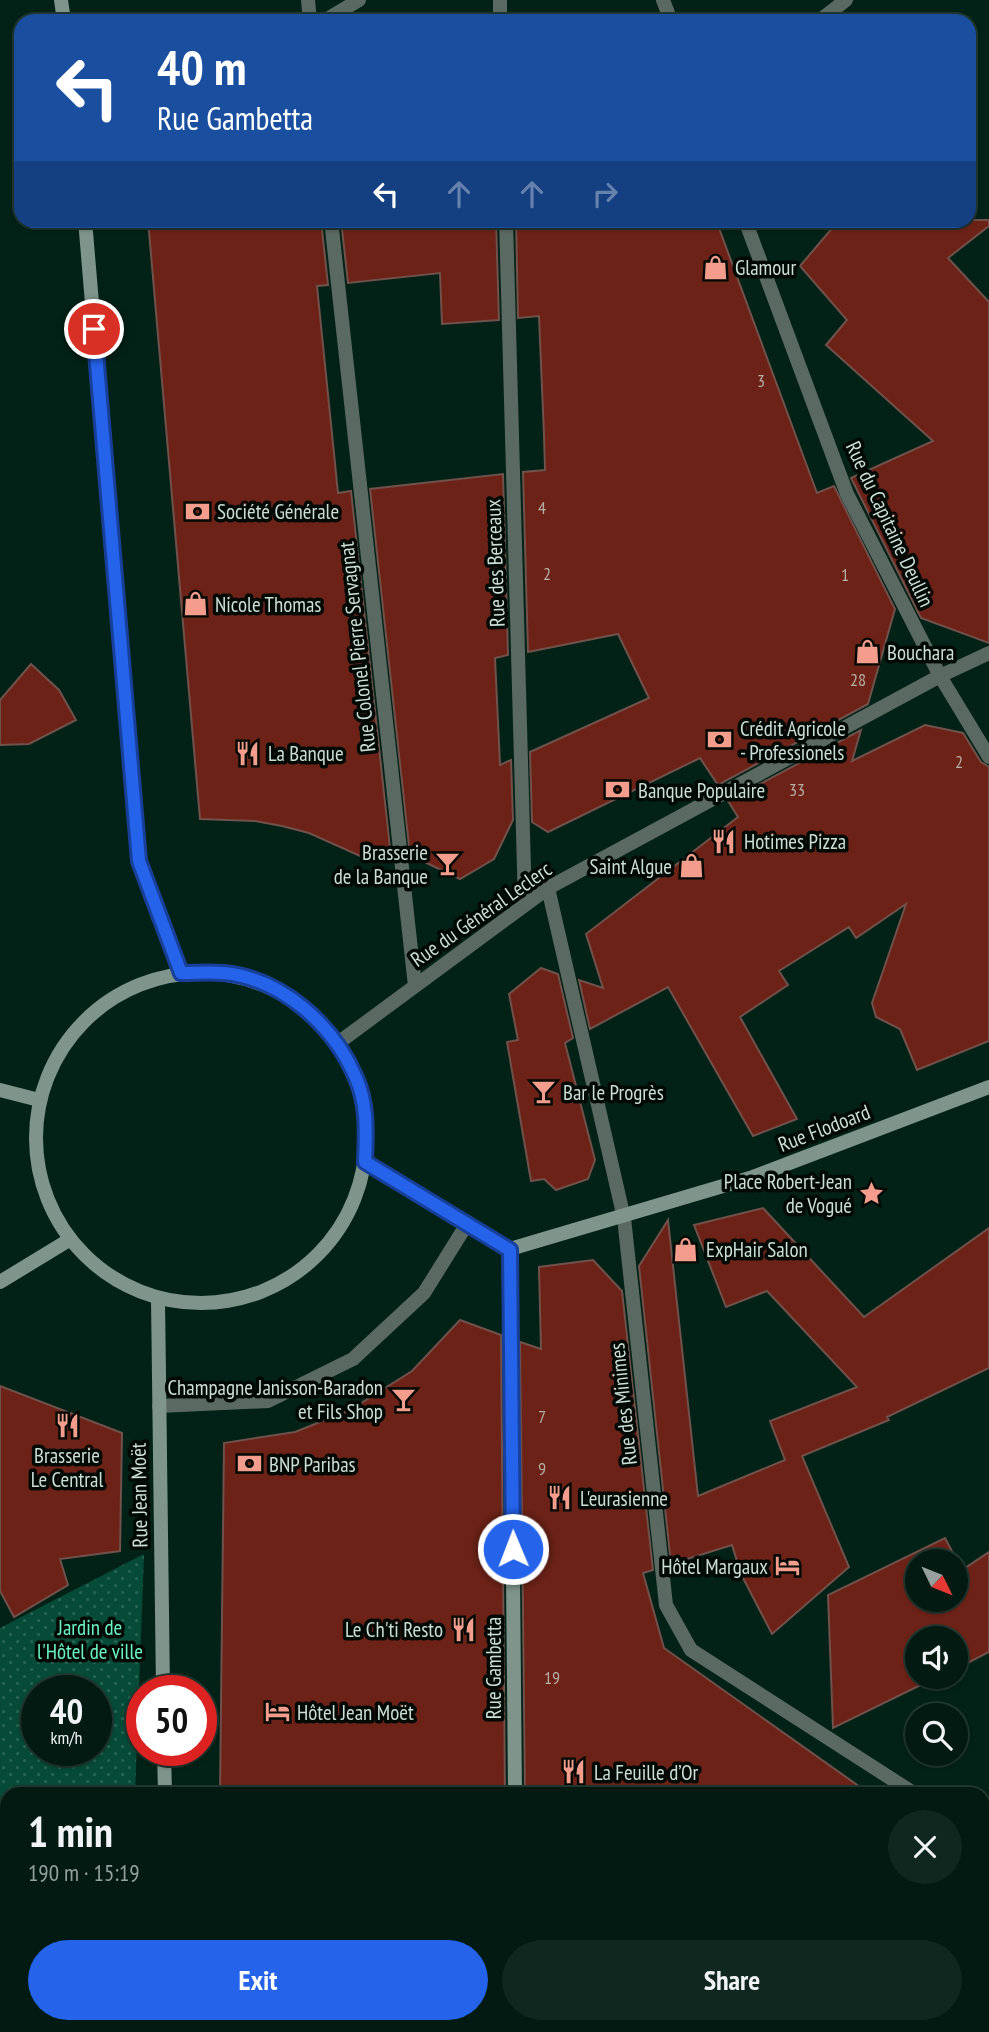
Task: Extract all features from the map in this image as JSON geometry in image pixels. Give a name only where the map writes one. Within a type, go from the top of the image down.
[{"type":"main road","points":[[86,228],[139,861],[181,973]]},
{"type":"main road","points":[[181,973],[226,973],[269,986],[307,1010],[338,1043],[357,1080],[364,1110],[365,1162],[348,1215],[314,1259],[268,1290],[214,1304],[158,1299],[108,1277],[69,1240],[45,1197],[35,1149],[38,1100],[58,1053],[90,1014],[133,986],[181,973]]},
{"type":"main road","name":"Rue Flodoard","points":[[510,1250],[624,1218],[750,1178],[989,1087]]},
{"type":"main road","points":[[0,1090],[38,1100]]},
{"type":"main road","points":[[365,1162],[510,1250]]},
{"type":"main road","points":[[0,1282],[69,1240]]},
{"type":"main road","name":"Rue Gambetta","points":[[510,1250],[515,1787]]},
{"type":"main road","name":"Rue Jean Moët","points":[[158,1299],[163,1675]]},
{"type":"main road","points":[[164,1766],[165,1787]]},
{"type":"street","points":[[336,14],[359,0]]},
{"type":"street","points":[[828,14],[846,0]]},
{"type":"street","name":"Rue Colonel Pierre Servagnat","points":[[332,228],[415,986]]},
{"type":"street","name":"Rue des Berceaux","points":[[506,228],[525,905]]},
{"type":"street","name":"Rue du Capitaine Deullin","points":[[748,228],[847,494],[940,676],[989,757]]},
{"type":"street","name":"Rue du Général Leclerc","points":[[338,1043],[548,888],[940,676],[989,653]]},
{"type":"street","name":"Rue des Minimes","points":[[548,888],[624,1218],[666,1605],[691,1650],[904,1787]]},
{"type":"street","points":[[159,1406],[268,1401],[353,1359],[424,1293],[467,1224]]},
{"type":"green space","name":"Jardin de l'Hôtel de ville","points":[[144,1554],[139,1675],[126,1675],[126,1766],[136,1766],[135,1787],[0,1787],[0,1628]]},
{"type":"building","points":[[976,220],[989,220],[989,226],[948,258],[989,302],[989,643],[921,618],[851,478],[933,441],[826,345],[847,320],[800,266],[832,228],[976,228]]},
{"type":"building","points":[[149,228],[322,228],[328,285],[317,286],[338,493],[351,491],[390,848],[360,856],[309,833],[282,826],[255,821],[200,819]]},
{"type":"building","points":[[342,228],[496,228],[499,320],[442,324],[440,273],[348,283]]},
{"type":"building","points":[[516,228],[719,228],[817,493],[834,486],[895,609],[868,704],[718,785],[700,758],[548,832],[532,822],[530,752],[649,698],[618,634],[528,652],[523,472],[545,470],[539,316],[518,318]]},
{"type":"building","points":[[503,474],[508,655],[495,658],[500,765],[511,760],[513,820],[494,859],[460,879],[410,855],[370,489]]},
{"type":"building","points":[[31,664],[59,690],[76,720],[29,744],[0,745],[0,700]]},
{"type":"building","points":[[925,725],[963,733],[981,762],[989,767],[989,1041],[917,1070],[900,1029],[876,1017],[872,1003],[906,904],[856,938],[849,927],[779,971],[788,985],[740,1017],[797,1119],[753,1136],[668,987],[590,1029],[579,980],[603,988],[586,934],[738,817],[728,801],[861,730],[852,761]]},
{"type":"building","points":[[541,968],[558,974],[573,1038],[565,1043],[595,1160],[588,1179],[556,1190],[544,1179],[531,1181],[507,1042],[518,1040],[509,994]]},
{"type":"building","points":[[763,1208],[864,1317],[989,1228],[989,1368],[887,1417],[889,1420],[802,1456],[849,1567],[772,1634],[741,1574],[732,1545],[671,1564],[639,1266],[668,1220],[698,1496],[785,1460],[770,1421],[857,1387],[767,1291],[726,1307],[694,1225]]},
{"type":"building","points":[[593,1260],[622,1291],[653,1570],[643,1573],[664,1648],[860,1787],[525,1787],[520,1342],[541,1349],[539,1267]]},
{"type":"building","points":[[460,1320],[501,1335],[505,1787],[220,1787],[224,1443],[295,1432],[350,1410],[412,1371]]},
{"type":"building","points":[[0,1386],[122,1433],[120,1551],[60,1559],[68,1585],[14,1617],[0,1591]]},
{"type":"building","points":[[945,1538],[951,1549],[922,1549]]},
{"type":"building","points":[[989,1552],[989,1652],[968,1663],[968,1626],[905,1626],[905,1689],[912,1689],[833,1728],[828,1595],[905,1557],[905,1612],[968,1612],[968,1566]]},
{"type":"place","name":"Glamour","points":[[715,267]]},
{"type":"place","name":"Société Générale","points":[[197,511]]},
{"type":"place","name":"Nicole Thomas","points":[[195,604]]},
{"type":"place","name":"Bouchara","points":[[867,652]]},
{"type":"place","name":"Crédit Agricole - Professionels","points":[[720,740]]},
{"type":"place","name":"La Banque","points":[[248,753]]},
{"type":"place","name":"Banque Populaire","points":[[618,790]]},
{"type":"place","name":"Hotimes Pizza","points":[[724,841]]},
{"type":"place","name":"Brasserie de la Banque","points":[[448,864]]},
{"type":"place","name":"Saint Algue","points":[[692,866]]},
{"type":"place","name":"Bar le Progrès","points":[[543,1092]]},
{"type":"place","name":"Place Robert-Jean de Vogué","points":[[872,1193]]},
{"type":"place","name":"ExpHair Salon","points":[[686,1249]]},
{"type":"place","name":"Champagne Janisson-Baradon et Fils Shop","points":[[403,1399]]},
{"type":"place","name":"Brasserie Le Central","points":[[67,1426]]},
{"type":"place","name":"BNP Paribas","points":[[249,1464]]},
{"type":"place","name":"L'eurasienne","points":[[560,1498]]},
{"type":"place","name":"Hôtel Margaux","points":[[788,1566]]},
{"type":"place","name":"Le Ch'ti Resto","points":[[463,1629]]},
{"type":"place","name":"Hôtel Jean Moët","points":[[277,1712]]},
{"type":"place","name":"La Feuille d’Or","points":[[574,1772]]},
{"type":"route","points":[[94,329],[139,861],[181,973],[226,973],[248,979],[269,986],[307,1010],[338,1043],[357,1080],[367,1121],[365,1162],[510,1250],[513,1549]]}]
